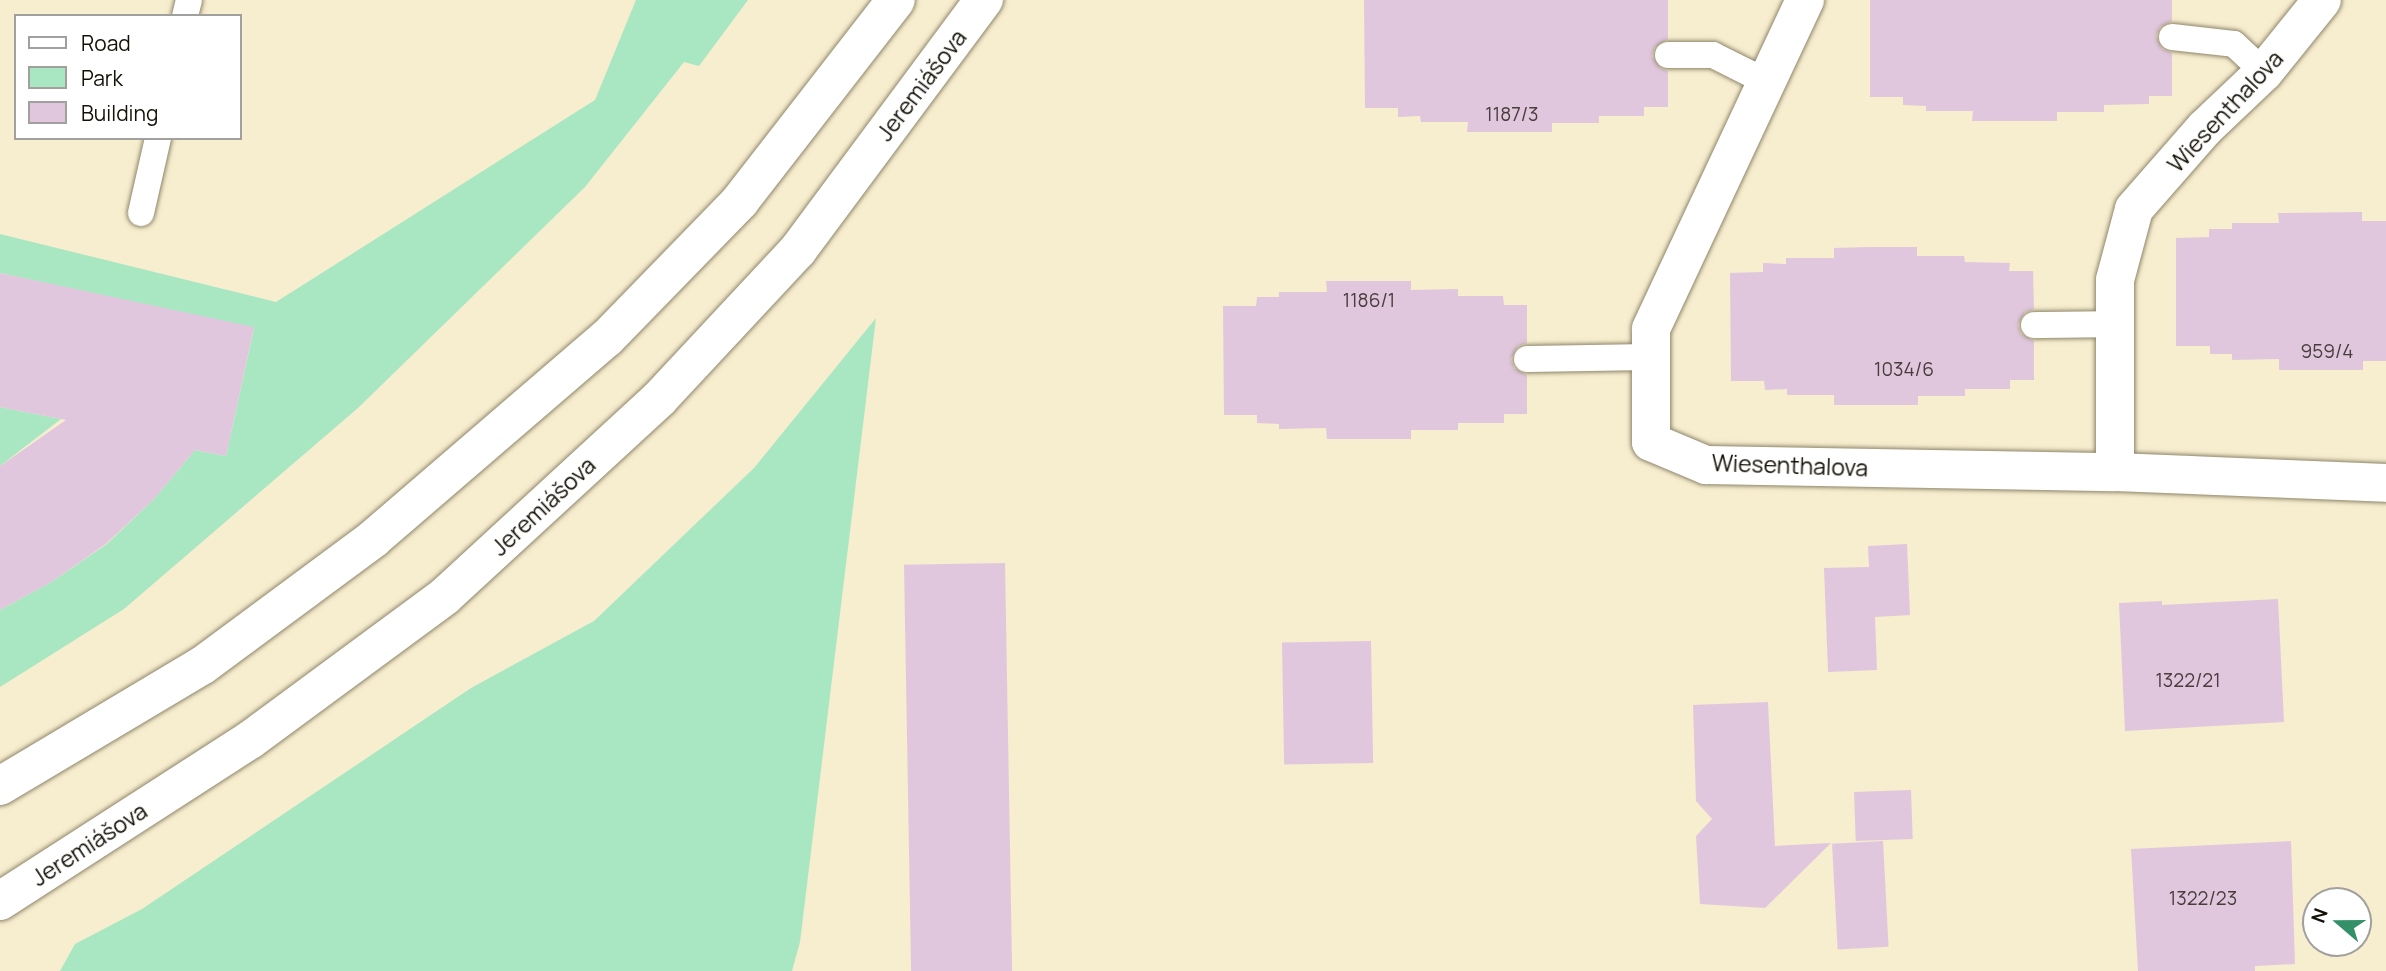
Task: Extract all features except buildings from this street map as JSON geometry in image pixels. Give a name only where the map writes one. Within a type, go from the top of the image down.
[{"type":"main road","points":[[0,786],[203,665],[373,539],[607,338],[740,201],[896,0]]},
{"type":"main road","name":"Jeremiášova","points":[[0,901],[250,740],[455,587],[660,398],[798,250],[984,0]]},
{"type":"main road","name":"Wiesenthalova","points":[[1805,0],[1651,329],[1651,442],[1706,465],[2115,472],[2386,483]]},
{"type":"main road","name":"Wiesenthalova","points":[[2115,472],[2112,324],[2115,280],[2134,209],[2205,128],[2264,72],[2322,0]]},
{"type":"lane","points":[[2172,37],[2234,44],[2264,72]]},
{"type":"lane","points":[[1668,55],[1713,55],[1767,82]]},
{"type":"lane","points":[[141,213],[158,140]]},
{"type":"lane","points":[[2034,325],[2112,324]]},
{"type":"lane","points":[[1527,359],[1651,357]]},
{"type":"green space","points":[[636,0],[748,0],[699,66],[684,62],[585,187],[358,408],[124,609],[0,687],[0,610],[53,581],[107,544],[154,499],[195,450],[226,456],[254,328],[0,273],[0,234],[276,302],[595,100]]},
{"type":"green space","points":[[876,318],[800,942],[792,971],[60,971],[75,944],[142,909],[471,688],[594,621],[754,468]]},
{"type":"green space","points":[[0,407],[61,419],[0,466]]}]
